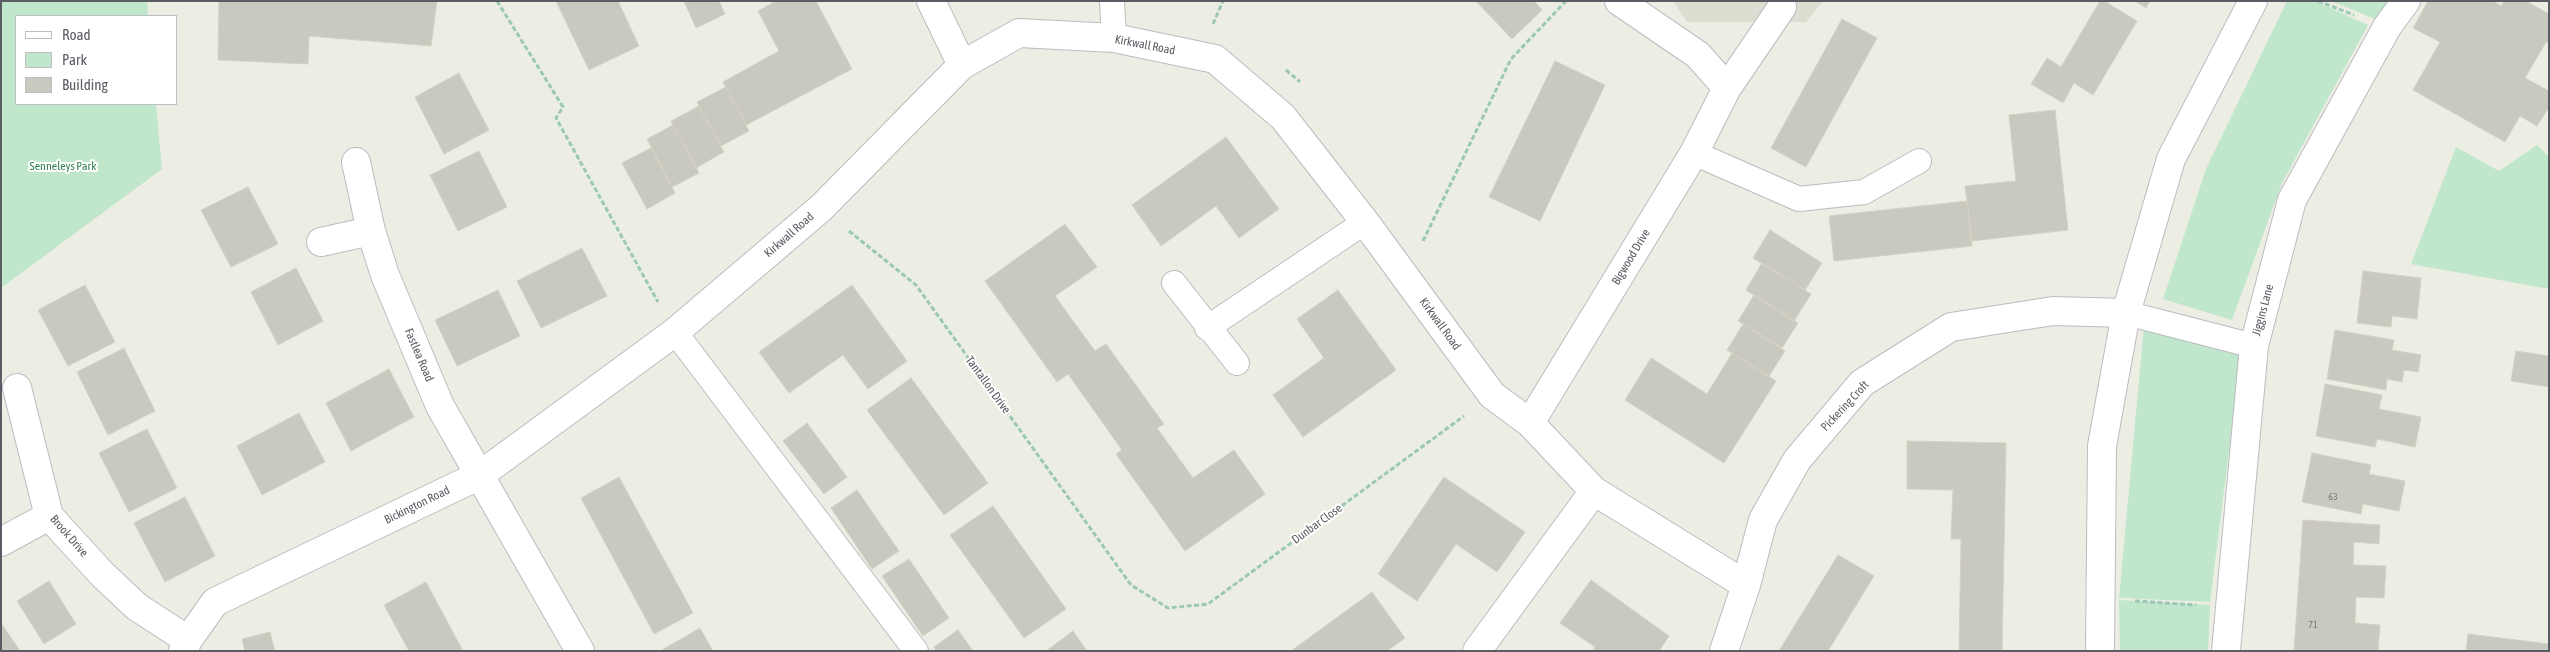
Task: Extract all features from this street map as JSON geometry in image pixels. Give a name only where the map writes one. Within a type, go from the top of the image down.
[{"type":"street","points":[[931,1],[962,66]]},
{"type":"street","points":[[1619,1],[1698,55],[1727,88]]},
{"type":"street","points":[[2100,651],[2102,446],[2126,313],[2171,159],[2253,1]]},
{"type":"street","name":"Jiggins Lane","points":[[2226,651],[2254,346],[2292,200],[2387,27],[2406,1]]},
{"type":"street","name":"Bigwood Drive","points":[[1530,423],[1694,153],[1727,88],[1782,6]]},
{"type":"street","name":"Kirkwall Road","points":[[480,475],[675,332],[821,208],[962,66],[1019,33],[1114,38],[1216,59],[1283,118],[1365,222],[1492,395],[1530,423],[1594,491],[1746,585]]},
{"type":"street","name":"Fastlea Road","points":[[356,162],[371,231],[385,275],[440,406],[480,475]]},
{"type":"street","points":[[321,242],[371,231]]},
{"type":"street","name":"Pickering Croft","points":[[1724,651],[1746,585],[1763,520],[1797,460],[1862,383],[1951,327],[2053,311],[2126,313]]},
{"type":"street","name":"Brook Drive","points":[[17,388],[49,516],[137,607],[185,646]]},
{"type":"street","points":[[480,475],[580,651]]},
{"type":"street","name":"Bickington Road","points":[[185,646],[215,602],[480,475]]},
{"type":"street","points":[[1477,651],[1594,491]]},
{"type":"street","points":[[1,542],[49,516]]},
{"type":"lane","points":[[1112,1],[1114,38]]},
{"type":"lane","points":[[1694,153],[1799,199],[1864,192],[1919,161]]},
{"type":"lane","points":[[1207,328],[1365,222]]},
{"type":"lane","points":[[1174,283],[1207,328],[1237,363]]},
{"type":"lane","points":[[2126,313],[2254,346]]},
{"type":"lane","points":[[675,332],[916,651]]},
{"type":"path","points":[[497,1],[563,107],[556,118],[675,332]]},
{"type":"path","points":[[1211,28],[1223,1]]},
{"type":"path","points":[[1423,242],[1511,59],[1566,1]]},
{"type":"path","name":"Tantallon Drive","points":[[821,208],[916,285],[1131,585]]},
{"type":"path","name":"Dunbar Close","points":[[1131,585],[1168,608],[1208,604],[1492,395]]},
{"type":"path","points":[[2101,598],[2229,607]]},
{"type":"shaded area","points":[[1673,1],[1823,1],[1806,22],[1687,22]]},
{"type":"green space","name":"Senneleys Park","points":[[1,1],[147,1],[148,15],[15,15],[15,105],[156,105],[162,169],[1,288]]},
{"type":"green space","points":[[2287,1],[2315,1],[2368,25],[2282,183],[2232,320],[2163,299],[2206,169]]},
{"type":"green space","points":[[2331,1],[2403,1],[2387,24]]},
{"type":"green space","points":[[2537,145],[2549,157],[2549,289],[2411,264],[2456,147],[2499,171]]},
{"type":"green space","points":[[2144,326],[2241,355],[2210,602],[2119,598]]},
{"type":"green space","points":[[2119,600],[2210,605],[2208,651],[2120,651]]},
{"type":"building","points":[[219,1],[437,1],[431,46],[309,36],[308,64],[218,60]]},
{"type":"building","points":[[556,1],[618,1],[639,46],[589,70]]},
{"type":"building","points":[[684,1],[719,1],[725,14],[696,28]]},
{"type":"building","points":[[776,1],[816,1],[852,69],[746,125],[723,82],[779,51],[758,11]]},
{"type":"building","points":[[1476,1],[1534,1],[1542,10],[1512,39]]},
{"type":"building","points":[[2100,1],[2104,1],[2137,21],[2093,95],[2074,83],[2063,103],[2031,84],[2047,58],[2061,67]]},
{"type":"building","points":[[2135,1],[2150,1],[2146,8]]},
{"type":"building","points":[[2428,1],[2493,1],[2501,6],[2504,1],[2526,1],[2549,14],[2549,44],[2546,42],[2525,78],[2549,91],[2549,107],[2537,126],[2520,116],[2505,142],[2413,90],[2440,42],[2413,28]]},
{"type":"building","points":[[1842,19],[1877,38],[1806,167],[1771,148]]},
{"type":"building","points":[[1555,61],[1605,85],[1540,221],[1489,197]]},
{"type":"building","points":[[459,73],[489,130],[444,154],[415,97]]},
{"type":"building","points":[[726,87],[749,131],[721,146],[697,102]]},
{"type":"building","points":[[699,106],[724,152],[696,168],[671,121]]},
{"type":"building","points":[[2055,110],[2068,230],[1972,241],[1965,186],[2016,181],[2009,115]]},
{"type":"building","points":[[673,125],[699,173],[672,187],[647,139]]},
{"type":"building","points":[[1226,137],[1279,209],[1239,238],[1216,206],[1161,246],[1132,205]]},
{"type":"building","points":[[651,148],[675,193],[647,209],[622,163]]},
{"type":"building","points":[[479,151],[507,207],[458,231],[430,175]]},
{"type":"building","points":[[248,187],[278,244],[231,267],[201,210]]},
{"type":"building","points":[[1967,201],[1972,246],[1834,261],[1829,216]]},
{"type":"building","points":[[1065,224],[1097,267],[1055,296],[1095,351],[1106,344],[1164,424],[1157,428],[1193,478],[1234,450],[1265,494],[1185,551],[1116,454],[1122,450],[1068,374],[1057,382],[985,281]]},
{"type":"building","points":[[1770,230],[1822,263],[1805,290],[1753,258]]},
{"type":"building","points":[[582,248],[607,296],[541,328],[517,281]]},
{"type":"building","points":[[1762,263],[1811,294],[1794,321],[1746,290]]},
{"type":"building","points":[[296,268],[323,321],[278,345],[251,292]]},
{"type":"building","points":[[2363,271],[2421,278],[2417,319],[2392,316],[2391,327],[2357,323]]},
{"type":"building","points":[[85,285],[115,342],[68,366],[38,310]]},
{"type":"building","points":[[852,285],[907,361],[868,389],[843,355],[789,393],[759,352]]},
{"type":"building","points":[[498,290],[520,336],[457,366],[435,320]]},
{"type":"building","points":[[1338,290],[1396,370],[1303,437],[1273,395],[1324,358],[1297,319]]},
{"type":"building","points":[[1754,295],[1798,323],[1782,348],[1738,321]]},
{"type":"building","points":[[1743,324],[1785,351],[1769,376],[1727,350]]},
{"type":"building","points":[[2335,330],[2394,340],[2392,350],[2421,355],[2418,372],[2404,370],[2402,382],[2387,379],[2386,390],[2327,379]]},
{"type":"building","points":[[124,348],[155,411],[108,435],[77,372]]},
{"type":"building","points":[[2516,351],[2549,356],[2549,387],[2511,381]]},
{"type":"building","points":[[1732,353],[1776,381],[1724,463],[1625,400],[1651,358],[1707,394]]},
{"type":"building","points":[[389,369],[414,417],[351,451],[326,403]]},
{"type":"building","points":[[911,378],[988,483],[944,515],[867,410]]},
{"type":"building","points":[[2325,384],[2382,395],[2379,409],[2421,417],[2415,447],[2377,439],[2375,447],[2316,436]]},
{"type":"building","points":[[299,413],[325,462],[262,495],[237,446]]},
{"type":"building","points":[[807,423],[847,477],[824,494],[783,441]]},
{"type":"building","points":[[147,429],[177,488],[129,512],[99,453]]},
{"type":"building","points":[[1907,441],[2006,443],[2002,651],[1959,651],[1961,539],[1951,539],[1953,490],[1907,489]]},
{"type":"building","points":[[2312,453],[2371,465],[2369,474],[2405,481],[2399,511],[2363,504],[2361,514],[2302,502]]},
{"type":"building","points":[[619,477],[693,613],[654,634],[581,498]]},
{"type":"building","points":[[1444,477],[1525,532],[1497,572],[1456,544],[1417,601],[1378,574]]},
{"type":"building","points":[[857,490],[899,551],[872,569],[831,508]]},
{"type":"building","points":[[185,497],[215,556],[165,582],[134,523]]},
{"type":"building","points":[[993,506],[1066,609],[1024,638],[950,535]]},
{"type":"building","points":[[2303,520],[2380,525],[2379,544],[2354,542],[2353,565],[2386,566],[2384,598],[2356,597],[2355,623],[2380,625],[2378,651],[2294,651]]},
{"type":"building","points":[[1838,555],[1874,576],[1828,651],[1779,651]]},
{"type":"building","points":[[909,559],[949,618],[923,636],[882,576]]},
{"type":"building","points":[[1591,580],[1669,636],[1659,651],[1593,651],[1595,647],[1560,623]]},
{"type":"building","points":[[49,581],[76,624],[44,644],[17,601]]},
{"type":"building","points":[[426,582],[463,651],[409,651],[384,605]]},
{"type":"building","points":[[1372,592],[1405,638],[1387,651],[1291,651]]},
{"type":"building","points":[[1,623],[20,651],[1,651]]},
{"type":"building","points":[[700,628],[713,651],[662,651],[662,650]]},
{"type":"building","points":[[958,630],[973,651],[936,651],[934,647]]},
{"type":"building","points":[[1073,631],[1087,651],[1046,651]]},
{"type":"building","points":[[270,632],[275,651],[245,651],[242,639]]},
{"type":"building","points":[[2468,634],[2549,644],[2549,651],[2466,651]]}]
